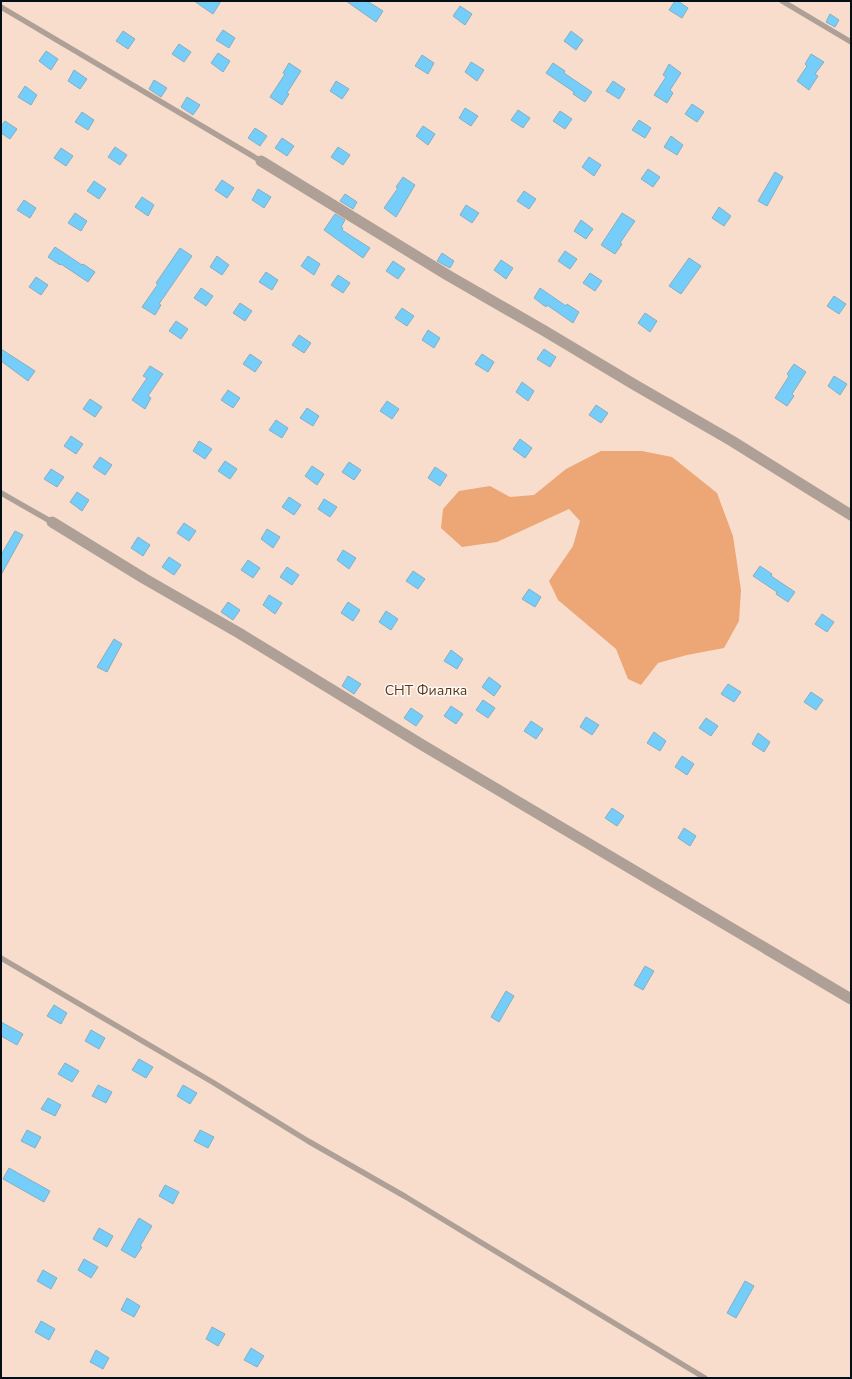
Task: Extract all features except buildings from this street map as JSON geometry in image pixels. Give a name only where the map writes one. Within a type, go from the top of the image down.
[{"type":"street","points":[[261,161],[449,276],[543,330],[635,386],[732,441],[851,515]]},
{"type":"street","points":[[52,522],[145,579],[239,633],[424,746],[851,999]]},
{"type":"lane","points":[[782,1],[851,42]]},
{"type":"lane","points":[[1,7],[261,161]]},
{"type":"lane","points":[[1,493],[52,522]]},
{"type":"lane","points":[[1,958],[207,1079],[308,1141],[406,1197],[705,1378]]},
{"type":"green space","name":"СНТ Фиалка","points":[[1,1],[851,1],[851,1378],[1,1378]]},
{"type":"shaded area","points":[[601,451],[642,451],[672,457],[717,493],[733,536],[741,590],[739,621],[724,648],[687,655],[658,663],[641,685],[628,679],[616,649],[558,600],[549,581],[573,546],[580,521],[569,509],[497,542],[462,547],[441,528],[443,509],[459,491],[490,486],[510,497],[534,495],[566,469]]}]
